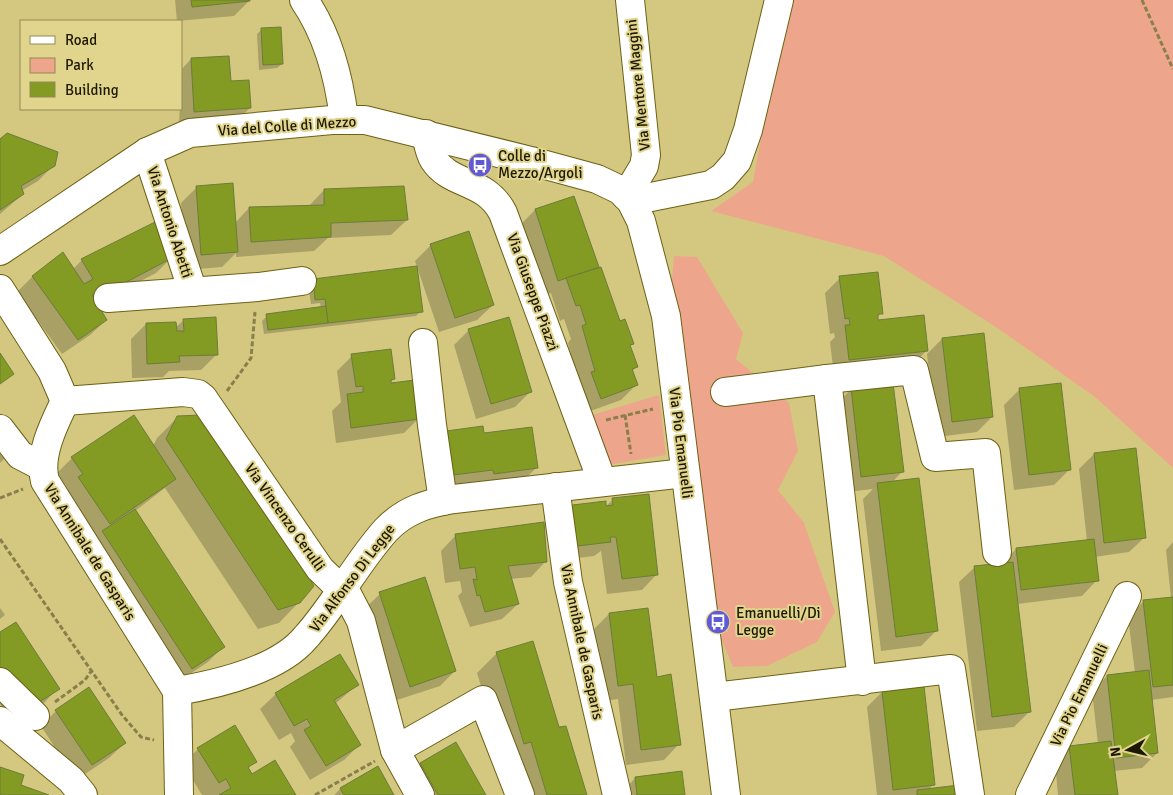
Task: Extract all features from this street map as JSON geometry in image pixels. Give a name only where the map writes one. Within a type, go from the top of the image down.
[{"type":"street","points":[[304,0],[316,19],[334,64],[344,119]]},
{"type":"street","name":"Via Mentore Maggini","points":[[628,198],[644,166],[646,155],[630,0]]},
{"type":"street","points":[[628,198],[711,185],[723,177],[737,161],[748,130],[779,0]]},
{"type":"street","name":"Via del Colle di Mezzo","points":[[0,251],[147,152],[190,133],[344,119],[388,124],[597,179],[615,186],[628,198]]},
{"type":"street","name":"Via Giuseppe Piazzi","points":[[426,134],[430,151],[438,165],[453,176],[483,190],[500,206],[602,481]]},
{"type":"street","name":"Via Antonio Abetti","points":[[147,152],[193,292]]},
{"type":"street","name":"Via Pio Emanuelli","points":[[628,198],[644,230],[662,298],[726,795]]},
{"type":"street","name":"Via Antonio Abetti","points":[[108,298],[258,287],[302,281]]},
{"type":"street","points":[[0,289],[52,371],[65,401]]},
{"type":"street","points":[[423,343],[443,501]]},
{"type":"street","points":[[725,392],[914,370],[935,457],[986,454],[997,552]]},
{"type":"street","points":[[828,379],[862,681]]},
{"type":"street","name":"Via Vincenzo Cerulli","points":[[65,401],[192,393],[203,398],[320,569],[341,589],[354,605],[361,620],[395,750],[420,795]]},
{"type":"street","name":"Via Annibale de Gasparis","points":[[65,401],[52,433],[43,467],[45,480],[177,691]]},
{"type":"street","points":[[0,428],[20,456],[43,467]]},
{"type":"street","name":"Via Alfonso Di Legge","points":[[177,691],[240,675],[282,657],[307,637],[381,536],[395,521],[420,507],[443,501],[602,481],[685,473]]},
{"type":"street","name":"Via Annibale de Gasparis","points":[[555,487],[568,582],[617,795]]},
{"type":"street","name":"Via Pio Emanuelli","points":[[1030,795],[1127,596]]},
{"type":"street","points":[[714,697],[951,669],[970,795]]},
{"type":"street","points":[[0,682],[38,726]]},
{"type":"street","points":[[177,691],[179,795]]},
{"type":"street","points":[[395,750],[483,700],[520,795]]},
{"type":"street","points":[[0,702],[38,726]]},
{"type":"street","points":[[0,721],[71,780],[83,795]]},
{"type":"path","points":[[1142,0],[1160,44],[1173,69]]},
{"type":"path","points":[[212,412],[251,358],[258,287]]},
{"type":"path","points":[[581,426],[659,408],[675,401]]},
{"type":"path","points":[[625,415],[635,478]]},
{"type":"path","points":[[0,540],[92,670],[122,716],[142,737],[177,745]]},
{"type":"path","points":[[38,726],[86,680],[92,670]]},
{"type":"path","points":[[314,795],[395,750]]},
{"type":"green space","points":[[794,0],[1173,0],[1173,468],[1095,397],[999,329],[884,256],[711,211],[753,182],[761,138]]},
{"type":"green space","points":[[674,256],[697,257],[743,333],[736,359],[789,403],[798,451],[778,490],[804,523],[835,612],[817,642],[767,666],[733,667],[721,638],[671,289]]},
{"type":"green space","points":[[659,395],[666,455],[608,465],[592,415]]},
{"type":"building","points":[[191,0],[250,0],[250,1],[192,7]]},
{"type":"building","points":[[281,27],[283,64],[263,65],[261,28]]},
{"type":"building","points":[[229,56],[231,81],[249,80],[251,108],[194,112],[191,58]]},
{"type":"building","points":[[7,133],[58,152],[55,166],[21,186],[24,194],[0,210],[0,139]]},
{"type":"building","points":[[233,183],[238,252],[201,255],[196,186]]},
{"type":"building","points":[[404,186],[408,220],[331,223],[331,237],[251,242],[249,207],[324,205],[324,189]]},
{"type":"building","points":[[574,196],[599,267],[558,281],[535,209]]},
{"type":"building","points":[[159,220],[172,258],[100,296],[98,291],[92,295],[107,320],[78,340],[32,276],[63,252],[84,284],[93,279],[81,259]]},
{"type":"building","points":[[469,231],[494,305],[455,318],[430,244]]},
{"type":"building","points":[[417,266],[423,312],[328,323],[325,299],[315,300],[313,279]]},
{"type":"building","points":[[601,267],[620,321],[625,319],[634,344],[630,345],[638,367],[632,369],[638,385],[601,399],[591,372],[595,371],[582,326],[586,324],[580,305],[576,306],[566,278]]},
{"type":"building","points":[[878,272],[883,314],[878,314],[878,320],[924,315],[928,351],[849,360],[845,325],[850,325],[849,318],[845,319],[839,276]]},
{"type":"building","points":[[326,306],[328,323],[268,330],[266,314]]},
{"type":"building","points":[[216,317],[218,355],[179,356],[180,362],[147,364],[146,323],[176,322],[177,331],[184,331],[183,319]]},
{"type":"building","points":[[509,317],[532,392],[491,404],[468,329]]},
{"type":"building","points":[[984,333],[993,417],[952,422],[942,338]]},
{"type":"building","points":[[391,349],[395,379],[391,380],[391,383],[415,380],[420,419],[351,428],[347,394],[363,392],[363,386],[356,387],[351,354]]},
{"type":"building","points":[[0,353],[14,374],[0,384]]},
{"type":"building","points":[[893,383],[904,472],[861,477],[851,388]]},
{"type":"building","points":[[1061,383],[1071,470],[1029,475],[1019,388]]},
{"type":"building","points":[[134,415],[176,479],[110,524],[78,477],[83,474],[71,457]]},
{"type":"building","points":[[201,415],[314,586],[300,603],[278,610],[166,439],[177,416]]},
{"type":"building","points":[[483,426],[484,433],[532,427],[538,468],[494,474],[493,470],[445,476],[439,432]]},
{"type":"building","points":[[1136,448],[1146,538],[1104,543],[1094,453]]},
{"type":"building","points":[[919,478],[938,631],[896,637],[877,483]]},
{"type":"building","points":[[649,494],[658,575],[622,579],[616,537],[610,537],[611,542],[569,547],[564,506],[606,501],[606,506],[613,505],[612,498]]},
{"type":"building","points":[[135,509],[225,647],[192,669],[102,531]]},
{"type":"building","points":[[544,522],[547,562],[508,566],[519,604],[485,612],[480,595],[477,596],[473,579],[477,580],[475,567],[460,569],[455,534]]},
{"type":"building","points":[[1094,539],[1099,581],[1021,590],[1016,548]]},
{"type":"building","points":[[1013,562],[1031,712],[992,717],[974,566]]},
{"type":"building","points":[[425,577],[456,671],[410,687],[379,592]]},
{"type":"building","points":[[1173,597],[1173,685],[1153,687],[1143,600]]},
{"type":"building","points":[[648,608],[657,677],[671,674],[681,745],[641,750],[633,684],[618,686],[609,613]]},
{"type":"building","points":[[16,622],[60,689],[28,709],[0,666],[0,632]]},
{"type":"building","points":[[533,641],[559,727],[566,726],[587,795],[547,795],[531,742],[524,744],[496,652]]},
{"type":"building","points":[[340,654],[359,685],[334,700],[361,745],[326,766],[304,730],[311,726],[307,719],[294,726],[275,693]]},
{"type":"building","points":[[1149,670],[1158,753],[1116,758],[1107,675]]},
{"type":"building","points":[[924,686],[935,785],[893,790],[882,691]]},
{"type":"building","points":[[89,687],[126,743],[92,765],[55,710]]},
{"type":"building","points":[[235,725],[257,762],[248,767],[252,774],[275,760],[296,795],[219,795],[231,788],[226,779],[219,783],[197,748]]},
{"type":"building","points":[[1111,741],[1118,795],[1075,795],[1069,746]]},
{"type":"building","points":[[456,742],[486,795],[438,795],[420,763]]},
{"type":"building","points":[[378,766],[394,795],[344,795],[340,788]]},
{"type":"building","points":[[0,767],[24,775],[21,785],[49,795],[0,795]]},
{"type":"building","points":[[682,771],[685,795],[637,795],[635,777]]},
{"type":"building","points":[[959,785],[960,795],[917,795],[917,790]]},
{"type":"place","name":"Colle di Mezzo/Argoli","points":[[480,165]]},
{"type":"place","name":"Emanuelli/Di Legge","points":[[718,622]]}]
